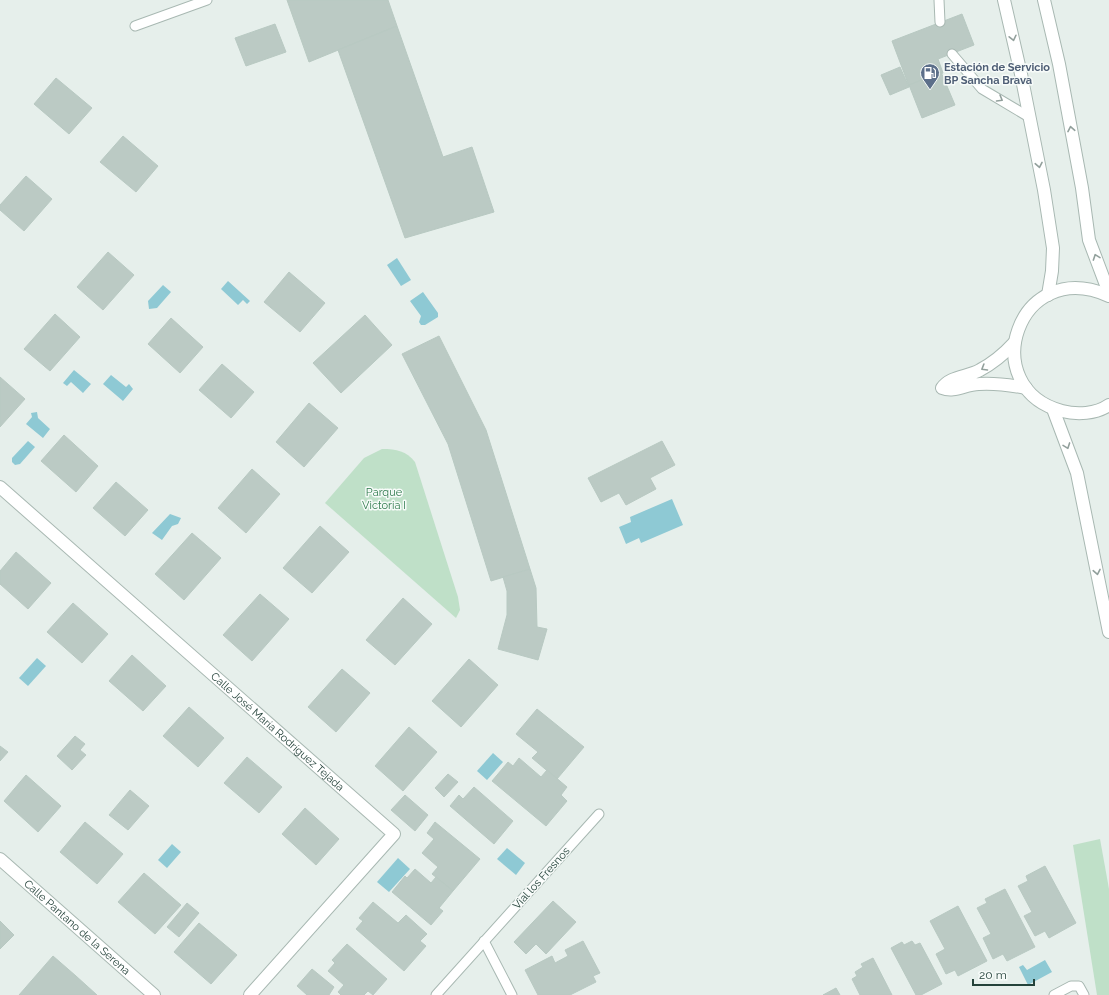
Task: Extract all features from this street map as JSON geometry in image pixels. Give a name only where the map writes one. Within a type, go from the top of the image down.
[{"type":"street","points":[[1004,0],[1044,190],[1053,248],[1052,271],[1048,295]]},
{"type":"street","points":[[1044,0],[1060,72],[1082,188],[1090,240],[1109,295]]},
{"type":"street","points":[[1109,295],[1096,290],[1079,288],[1063,289],[1048,295],[1029,310],[1020,326],[1014,343],[1016,367],[1026,388],[1043,404],[1053,409],[1071,414],[1089,413],[1109,405]]},
{"type":"street","points":[[1014,343],[998,359],[979,371],[946,382],[942,388],[950,391],[976,384],[996,383],[1026,388]]},
{"type":"street","points":[[1053,409],[1077,473],[1109,632]]},
{"type":"street","name":"Calle José María Rodríguez Tejada","points":[[0,486],[394,834],[250,995]]},
{"type":"street","name":"Calle Pantano de la Serena","points":[[0,859],[154,995]]},
{"type":"lane","points":[[136,26],[207,0]]},
{"type":"lane","points":[[939,0],[940,22]]},
{"type":"lane","points":[[952,54],[982,89],[1029,117]]},
{"type":"lane","name":"Vial los Fresnos","points":[[436,995],[599,814]]},
{"type":"lane","points":[[484,941],[512,995]]},
{"type":"lane","points":[[1054,995],[1071,986],[1079,986],[1084,995]]},
{"type":"green space","name":"Parque Victoria I","points":[[382,449],[401,451],[415,462],[458,597],[460,610],[456,618],[325,503],[364,458]]},
{"type":"green space","points":[[1100,839],[1109,889],[1109,995],[1097,995],[1073,845]]},
{"type":"water","points":[[397,258],[411,280],[401,286],[387,265]]},
{"type":"water","points":[[228,281],[250,301],[247,304],[243,300],[238,305],[221,289]]},
{"type":"water","points":[[163,285],[171,292],[157,308],[149,309],[148,301]]},
{"type":"water","points":[[423,292],[438,313],[438,317],[425,325],[421,325],[419,322],[421,316],[410,301]]},
{"type":"water","points":[[74,370],[91,384],[83,393],[71,382],[67,386],[63,383]]},
{"type":"water","points":[[111,375],[126,387],[129,384],[133,389],[123,401],[103,384]]},
{"type":"water","points":[[37,412],[38,418],[50,429],[43,438],[26,424],[32,417],[31,413]]},
{"type":"water","points":[[28,441],[35,447],[20,464],[15,465],[12,462],[12,458]]},
{"type":"water","points":[[672,499],[683,525],[641,543],[639,538],[626,544],[619,527],[631,522],[630,517]]},
{"type":"water","points":[[170,514],[181,518],[178,524],[172,526],[162,540],[152,533]]},
{"type":"water","points":[[37,658],[46,666],[28,686],[19,678]]},
{"type":"water","points":[[493,753],[503,762],[487,780],[477,771]]},
{"type":"water","points":[[172,844],[181,852],[167,868],[158,860]]},
{"type":"water","points":[[507,848],[525,863],[516,875],[497,859]]},
{"type":"water","points":[[398,858],[410,869],[389,892],[377,882]]},
{"type":"water","points":[[1045,960],[1052,972],[1028,985],[1019,967],[1023,965],[1027,970]]},
{"type":"building","points":[[287,0],[388,0],[397,26],[309,62]]},
{"type":"building","points":[[962,14],[974,45],[938,59],[943,73],[909,86],[892,41]]},
{"type":"building","points":[[275,24],[286,52],[246,66],[235,38]]},
{"type":"building","points":[[397,26],[443,157],[472,147],[494,212],[405,238],[338,50]]},
{"type":"building","points":[[900,67],[909,87],[890,95],[881,75]]},
{"type":"building","points":[[941,72],[955,105],[922,118],[909,85]]},
{"type":"building","points":[[56,78],[92,108],[69,134],[34,104]]},
{"type":"building","points":[[123,136],[158,166],[136,192],[100,162]]},
{"type":"building","points":[[26,176],[52,199],[24,231],[0,210],[0,205]]},
{"type":"building","points":[[108,252],[134,275],[103,310],[77,287]]},
{"type":"building","points":[[289,272],[325,303],[300,332],[264,302]]},
{"type":"building","points":[[55,314],[80,337],[50,371],[24,349]]},
{"type":"building","points":[[365,315],[392,345],[341,393],[313,363]]},
{"type":"building","points":[[171,318],[203,347],[180,373],[148,344]]},
{"type":"building","points":[[439,336],[486,430],[530,569],[491,581],[448,444],[402,354]]},
{"type":"building","points":[[222,364],[254,392],[231,418],[199,390]]},
{"type":"building","points":[[0,377],[25,399],[0,427]]},
{"type":"building","points":[[309,403],[338,428],[304,467],[276,442]]},
{"type":"building","points":[[64,435],[98,466],[76,492],[41,461]]},
{"type":"building","points":[[662,441],[675,465],[650,478],[656,489],[626,505],[619,493],[601,502],[588,478]]},
{"type":"building","points":[[252,469],[280,494],[246,533],[218,508]]},
{"type":"building","points":[[116,482],[148,510],[125,536],[93,508]]},
{"type":"building","points":[[320,526],[349,552],[312,593],[283,568]]},
{"type":"building","points":[[192,533],[221,558],[184,600],[155,574]]},
{"type":"building","points":[[16,552],[51,583],[28,609],[0,584],[0,571]]},
{"type":"building","points":[[530,569],[536,588],[537,627],[547,629],[538,660],[498,649],[507,615],[507,591],[503,577]]},
{"type":"building","points":[[260,594],[289,619],[252,661],[223,635]]},
{"type":"building","points":[[403,598],[432,624],[395,665],[366,640]]},
{"type":"building","points":[[73,603],[108,634],[82,663],[47,632]]},
{"type":"building","points":[[132,655],[166,686],[143,711],[109,681]]},
{"type":"building","points":[[469,659],[498,685],[461,727],[432,701]]},
{"type":"building","points":[[342,669],[370,693],[336,732],[308,707]]},
{"type":"building","points":[[189,707],[224,738],[198,767],[163,736]]},
{"type":"building","points":[[537,709],[584,747],[557,779],[532,758],[538,752],[516,734]]},
{"type":"building","points":[[409,727],[437,752],[403,791],[375,766]]},
{"type":"building","points":[[75,736],[85,744],[80,750],[86,755],[72,770],[57,756]]},
{"type":"building","points":[[0,746],[8,752],[0,761]]},
{"type":"building","points":[[247,757],[282,787],[259,813],[224,783]]},
{"type":"building","points":[[519,758],[541,777],[547,770],[567,787],[561,795],[567,801],[546,826],[492,781],[508,762],[513,766]]},
{"type":"building","points":[[448,774],[458,782],[444,797],[435,788]]},
{"type":"building","points":[[26,775],[61,806],[38,832],[4,801]]},
{"type":"building","points":[[474,787],[513,821],[494,844],[450,806],[459,795],[463,799]]},
{"type":"building","points":[[130,790],[149,806],[128,830],[109,815]]},
{"type":"building","points":[[405,795],[428,815],[415,831],[391,810]]},
{"type":"building","points":[[305,808],[339,839],[316,865],[282,834]]},
{"type":"building","points":[[85,822],[123,854],[97,884],[60,852]]},
{"type":"building","points":[[435,822],[480,859],[453,891],[432,874],[438,867],[422,853],[434,839],[427,833]]},
{"type":"building","points":[[1045,866],[1076,923],[1049,938],[1045,931],[1035,936],[1024,916],[1032,912],[1018,886],[1028,881],[1026,876]]},
{"type":"building","points":[[415,869],[431,883],[436,877],[453,891],[439,908],[443,911],[431,925],[392,892],[405,876],[407,878]]},
{"type":"building","points":[[144,873],[181,905],[155,934],[118,902]]},
{"type":"building","points":[[1005,889],[1035,947],[1007,961],[1003,954],[993,959],[983,938],[991,934],[977,908],[987,903],[985,899]]},
{"type":"building","points":[[553,901],[576,922],[546,954],[536,944],[526,954],[514,942]]},
{"type":"building","points":[[373,902],[398,923],[406,915],[427,934],[420,941],[426,946],[404,971],[356,929],[363,921],[359,918]]},
{"type":"building","points":[[187,903],[199,913],[179,937],[167,927]]},
{"type":"building","points":[[958,906],[987,961],[958,976],[955,970],[946,974],[936,954],[945,949],[930,921]]},
{"type":"building","points":[[0,921],[14,935],[0,949]]},
{"type":"building","points":[[199,923],[237,955],[211,984],[174,952]]},
{"type":"building","points":[[583,941],[600,973],[593,976],[596,982],[570,995],[538,995],[525,970],[552,956],[555,963],[568,956],[565,950]]},
{"type":"building","points":[[912,941],[915,945],[920,943],[942,984],[921,995],[916,995],[891,948],[902,942],[904,945]]},
{"type":"building","points":[[347,944],[387,979],[373,995],[368,991],[364,995],[341,995],[338,992],[344,985],[328,971],[335,963],[332,960]]},
{"type":"building","points":[[53,956],[76,976],[97,995],[19,995]]},
{"type":"building","points":[[873,958],[892,995],[860,995],[852,979],[857,976],[855,972],[863,967],[861,964]]},
{"type":"building","points":[[312,969],[334,987],[329,995],[307,995],[297,986]]},
{"type":"building","points":[[836,988],[840,995],[823,995]]},
{"type":"place","name":"Estación de Servicio BP Sancha Brava","points":[[930,90]]}]
